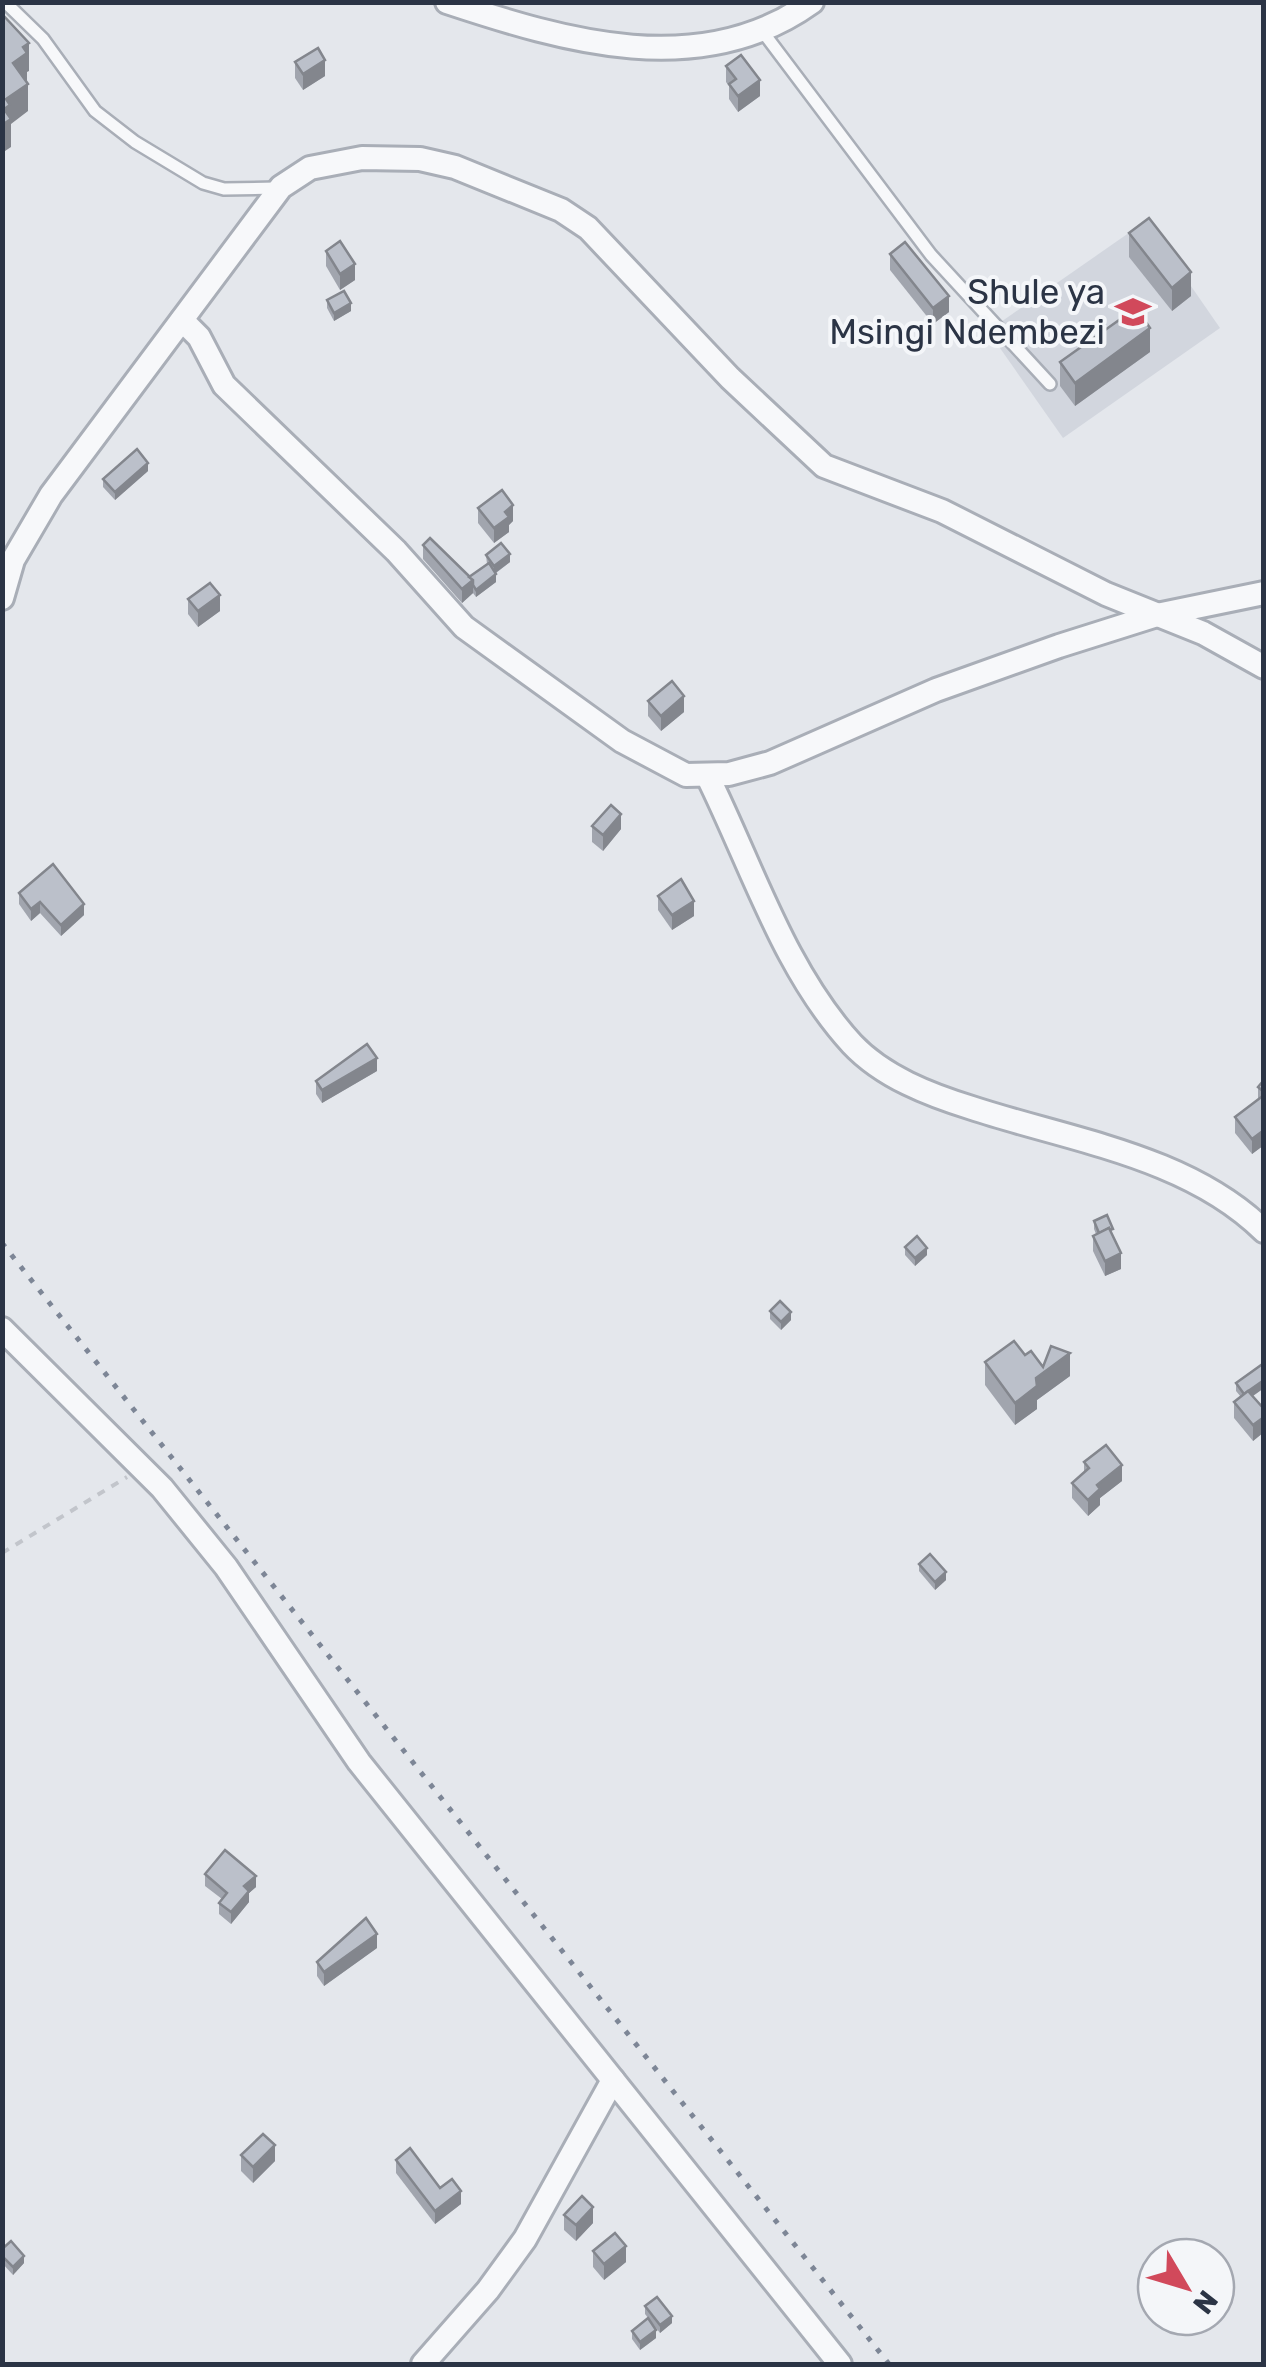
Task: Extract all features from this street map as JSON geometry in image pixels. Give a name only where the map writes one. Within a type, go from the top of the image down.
[{"type":"street","points":[[448,2],[518,25],[622,49],[666,49],[763,32],[812,2]]},
{"type":"street","points":[[2,598],[28,529],[281,188],[310,168],[362,158],[420,159],[456,167],[561,210],[588,228],[730,378],[824,466],[942,511],[1204,633],[1264,667]]},
{"type":"street","points":[[182,320],[198,337],[224,384],[372,528],[464,627],[622,741],[686,776],[708,777],[770,762],[936,690],[1157,614],[1264,593]]},
{"type":"street","points":[[708,777],[776,925],[814,994],[854,1046],[920,1092],[1178,1172],[1264,1230]]},
{"type":"street","points":[[2,1329],[142,1468],[226,1567],[359,1762],[840,2364]]},
{"type":"street","points":[[423,2364],[488,2290],[525,2239],[613,2080]]},
{"type":"lane","points":[[6,2],[43,39],[95,111],[136,142],[203,183],[224,189],[281,188]]},
{"type":"lane","points":[[763,32],[931,255],[1050,384]]},
{"type":"path","points":[[2,1553],[142,1468]]},
{"type":"shaded area","points":[[1146,221],[1220,328],[1063,438],[988,331]]},
{"type":"building","points":[[2,14],[29,43],[23,47],[27,53],[13,63],[28,84],[6,99],[10,105],[4,109],[11,119],[2,125]]},
{"type":"building","points":[[318,48],[325,60],[303,74],[295,62]]},
{"type":"building","points":[[741,55],[760,80],[738,96],[729,84],[736,79],[726,66]]},
{"type":"building","points":[[1149,218],[1191,272],[1172,288],[1129,233]]},
{"type":"building","points":[[340,241],[355,264],[340,274],[326,251]]},
{"type":"building","points":[[905,242],[949,296],[933,308],[890,254]]},
{"type":"building","points":[[344,291],[351,303],[334,313],[327,300]]},
{"type":"building","points":[[1136,308],[1150,328],[1075,383],[1060,362]]},
{"type":"building","points":[[137,449],[148,463],[115,492],[103,479]]},
{"type":"building","points":[[502,490],[513,505],[505,512],[509,517],[494,528],[478,508]]},
{"type":"building","points":[[430,538],[473,580],[462,589],[423,545]]},
{"type":"building","points":[[501,543],[510,554],[494,566],[486,555]]},
{"type":"building","points":[[489,563],[496,574],[476,590],[469,577]]},
{"type":"building","points":[[210,583],[220,595],[198,611],[188,599]]},
{"type":"building","points":[[672,681],[684,696],[661,716],[648,701]]},
{"type":"building","points":[[611,805],[621,814],[603,835],[592,826]]},
{"type":"building","points":[[53,864],[84,904],[61,925],[40,902],[31,909],[19,893]]},
{"type":"building","points":[[681,879],[694,901],[672,915],[658,896]]},
{"type":"building","points":[[367,1044],[377,1058],[322,1090],[316,1081]]},
{"type":"building","points":[[1264,1095],[1264,1130],[1252,1139],[1235,1117]]},
{"type":"building","points":[[1107,1215],[1113,1229],[1099,1233],[1094,1221]]},
{"type":"building","points":[[1109,1228],[1121,1253],[1105,1261],[1093,1236]]},
{"type":"building","points":[[917,1236],[927,1248],[915,1258],[905,1247]]},
{"type":"building","points":[[780,1301],[791,1312],[781,1322],[770,1311]]},
{"type":"building","points":[[1014,1341],[1025,1355],[1031,1351],[1043,1367],[1051,1346],[1070,1353],[1036,1378],[1037,1386],[1015,1403],[985,1362]]},
{"type":"building","points":[[1264,1363],[1264,1380],[1244,1394],[1236,1383]]},
{"type":"building","points":[[1248,1391],[1264,1409],[1264,1417],[1253,1425],[1234,1402]]},
{"type":"building","points":[[1106,1445],[1122,1465],[1097,1485],[1100,1489],[1088,1500],[1072,1483],[1089,1468],[1084,1462]]},
{"type":"building","points":[[930,1554],[946,1572],[935,1582],[919,1564]]},
{"type":"building","points":[[225,1850],[256,1876],[244,1886],[249,1891],[231,1912],[219,1903],[227,1893],[205,1874]]},
{"type":"building","points":[[366,1918],[377,1934],[324,1972],[317,1962]]},
{"type":"building","points":[[263,2134],[275,2145],[253,2167],[241,2155]]},
{"type":"building","points":[[410,2148],[440,2188],[452,2179],[461,2191],[435,2211],[396,2160]]},
{"type":"building","points":[[582,2196],[593,2207],[576,2225],[564,2215]]},
{"type":"building","points":[[615,2233],[626,2246],[604,2264],[593,2251]]},
{"type":"building","points":[[11,2241],[24,2256],[13,2267],[2,2256],[2,2249]]},
{"type":"building","points":[[657,2297],[672,2316],[660,2325],[645,2306]]},
{"type":"building","points":[[648,2318],[656,2330],[640,2342],[632,2331]]},
{"type":"railway","points":[[2,1243],[889,2364]]},
{"type":"place","name":"Shule ya Msingi Ndembezi","points":[[1133,312]]}]
